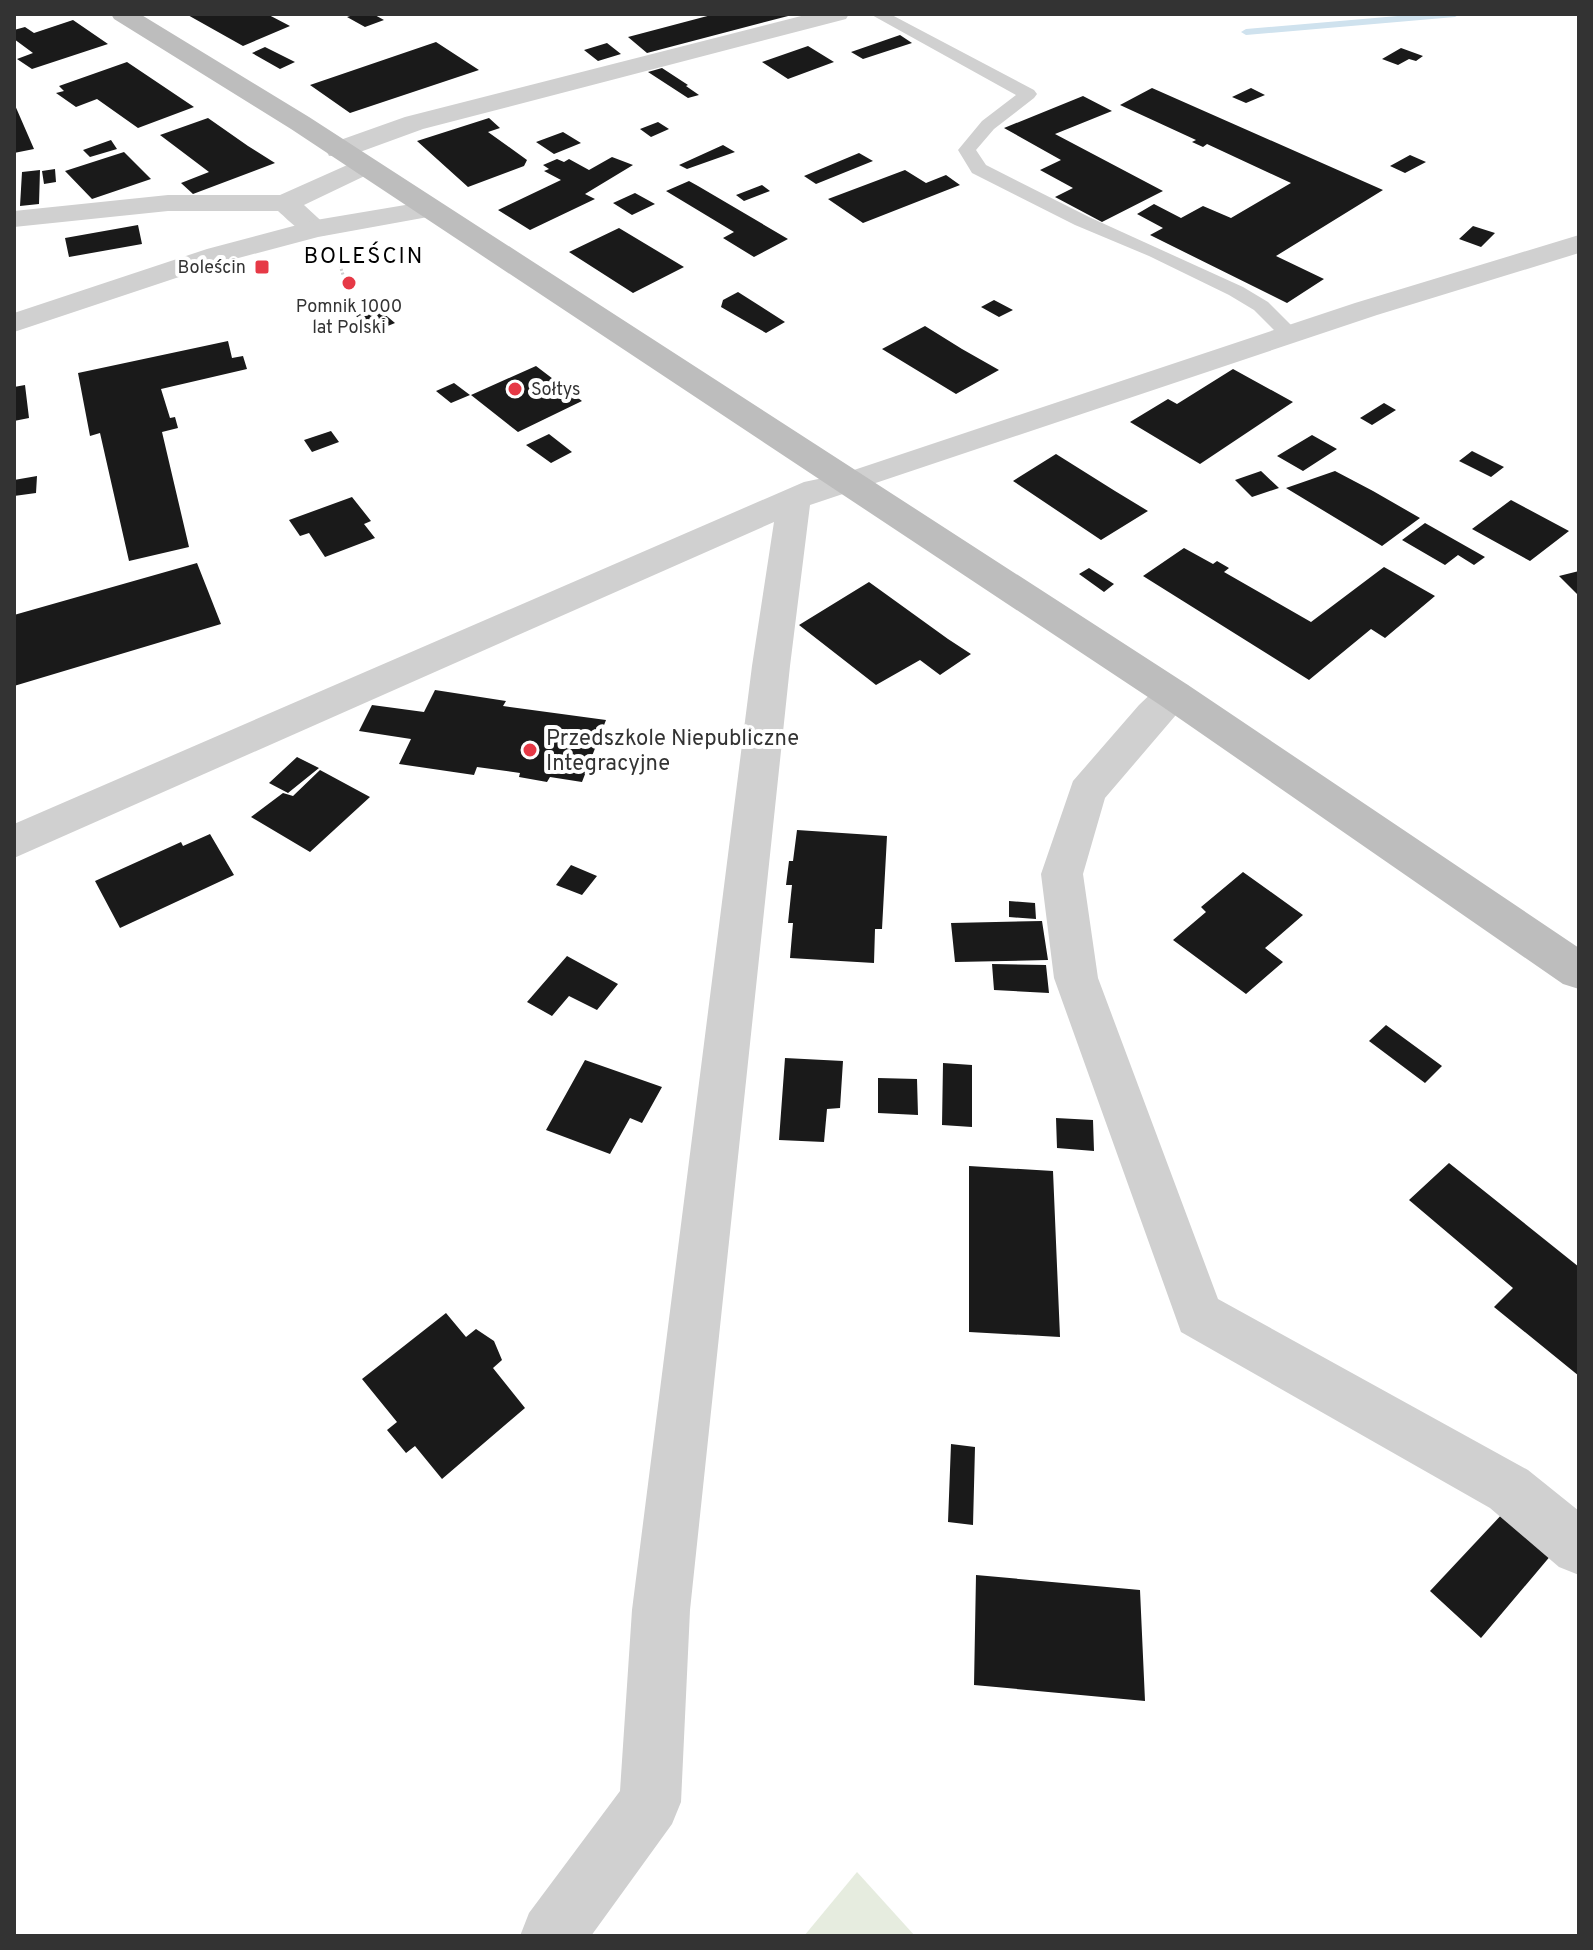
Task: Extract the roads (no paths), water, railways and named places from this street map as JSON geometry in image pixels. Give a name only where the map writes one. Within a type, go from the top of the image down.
[{"type":"main road","points":[[123,14],[339,150],[1174,695],[1579,971]]},
{"type":"street","points":[[339,150],[414,123],[837,14]]},
{"type":"street","points":[[14,219],[168,203],[285,203],[363,166]]},
{"type":"street","points":[[285,203],[305,216],[316,229]]},
{"type":"street","points":[[14,323],[217,255],[316,229],[429,209]]},
{"type":"street","points":[[14,842],[816,490],[849,483],[1289,334],[1579,244]]},
{"type":"street","points":[[552,1936],[650,1802],[661,1610],[767,696],[794,500]]},
{"type":"street","points":[[1174,695],[1087,792],[1062,874],[1076,978],[1199,1315],[1509,1489],[1579,1547]]},
{"type":"lane","points":[[878,14],[1028,94],[988,125],[967,150],[979,169],[1082,221],[1156,252],[1236,291],[1261,306],[1289,334]]},
{"type":"waterway","points":[[1246,32],[1455,14]]},
{"type":"place","name":"Boleścin","points":[[262,267]]},
{"type":"place","name":"Pomnik 1000 lat Polski","points":[[349,283]]},
{"type":"place","name":"Sołtys","points":[[515,389]]},
{"type":"place","name":"Przedszkole Niepubliczne Integracyjne","points":[[530,750]]},
{"type":"district","name":"BOLEŚCIN","points":[[364,255]]}]
